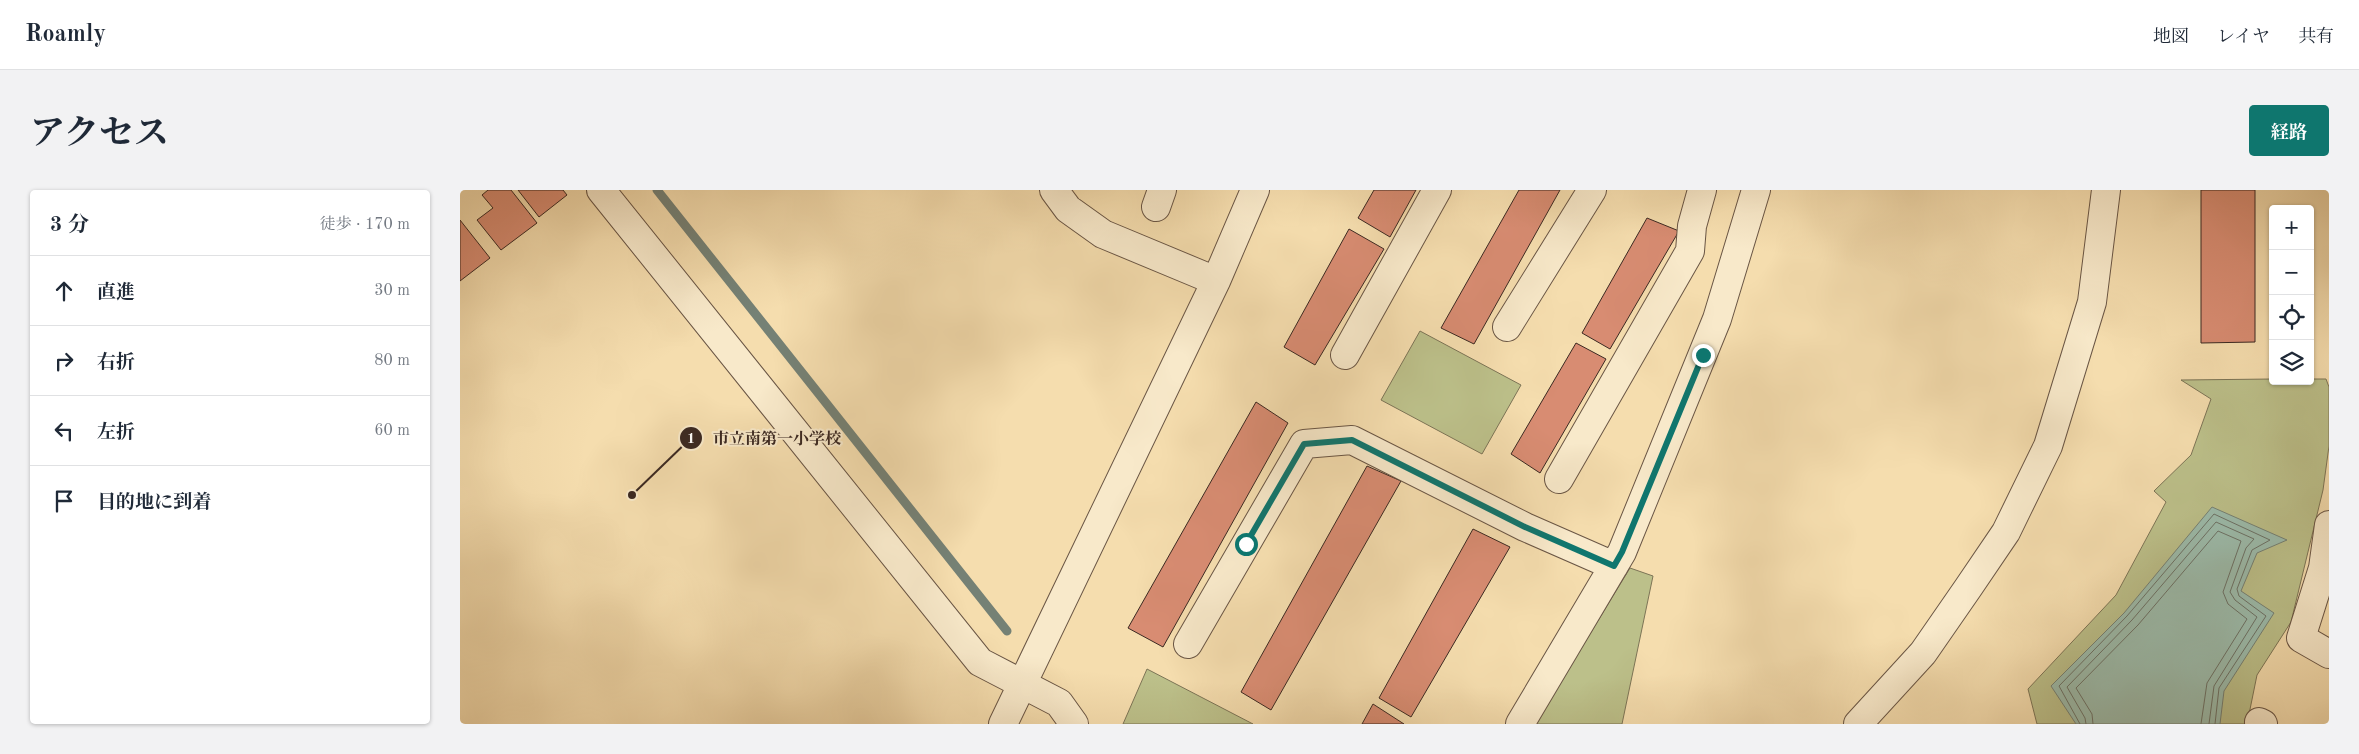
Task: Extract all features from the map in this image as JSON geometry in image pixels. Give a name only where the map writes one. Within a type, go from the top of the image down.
[{"type":"street","points":[[601,190],[980,662],[1059,703],[1074,724]]},
{"type":"street","points":[[1054,190],[1068,208],[1102,234],[1216,281]]},
{"type":"street","points":[[1003,724],[1216,281],[1255,190]]},
{"type":"street","points":[[1345,355],[1437,190]]},
{"type":"street","points":[[1507,327],[1592,190]]},
{"type":"street","points":[[1559,478],[1690,251],[1692,226],[1702,190]]},
{"type":"street","points":[[1520,724],[1622,552],[1717,319],[1756,190]]},
{"type":"street","points":[[1858,724],[1922,653],[1974,580],[2006,532],[2048,446],[2092,302],[2106,190]]},
{"type":"street","points":[[1188,644],[1304,444],[1352,440],[1525,527],[1614,566]]},
{"type":"street","points":[[2329,525],[2323,568],[2301,638],[2329,654]]},
{"type":"green space","points":[[1420,331],[1521,385],[1482,454],[1381,400]]},
{"type":"green space","points":[[2269,379],[2269,385],[2314,385],[2314,379],[2326,379],[2329,387],[2329,446],[2323,490],[2291,622],[2257,675],[2247,724],[2037,724],[2028,689],[2116,595],[2166,502],[2154,491],[2191,455],[2211,399],[2181,380]]},
{"type":"green space","points":[[1630,568],[1653,576],[1622,724],[1535,724]]},
{"type":"green space","points":[[1147,669],[1253,724],[1123,724]]},
{"type":"water","points":[[2212,507],[2287,540],[2257,553],[2241,591],[2274,613],[2224,691],[2220,724],[2076,724],[2051,686],[2124,613]]},
{"type":"building","points":[[488,190],[511,190],[537,223],[501,250],[477,220],[493,208],[482,195]]},
{"type":"building","points":[[518,190],[563,190],[567,195],[539,217]]},
{"type":"building","points":[[1374,190],[1416,190],[1390,237],[1358,218]]},
{"type":"building","points":[[1519,190],[1560,190],[1474,344],[1441,328]]},
{"type":"building","points":[[2201,190],[2255,190],[2255,342],[2201,343]]},
{"type":"building","points":[[1647,218],[1679,231],[1610,349],[1582,333]]},
{"type":"building","points":[[460,220],[490,258],[460,281]]},
{"type":"building","points":[[1349,229],[1384,249],[1315,365],[1284,347]]},
{"type":"building","points":[[1576,343],[1606,359],[1540,473],[1511,454]]},
{"type":"building","points":[[1256,402],[1288,423],[1163,647],[1128,628]]},
{"type":"building","points":[[1367,466],[1401,481],[1271,710],[1241,692]]},
{"type":"building","points":[[1473,529],[1510,547],[1411,717],[1379,698]]},
{"type":"building","points":[[1373,704],[1404,724],[1362,724]]},
{"type":"waterway","points":[[657,190],[1007,631]]},
{"type":"place","name":"市立南第一小学校","points":[[632,495]]},
{"type":"route","points":[[1246,544],[1304,444],[1352,440],[1525,527],[1614,566],[1622,552],[1703,355]]}]
